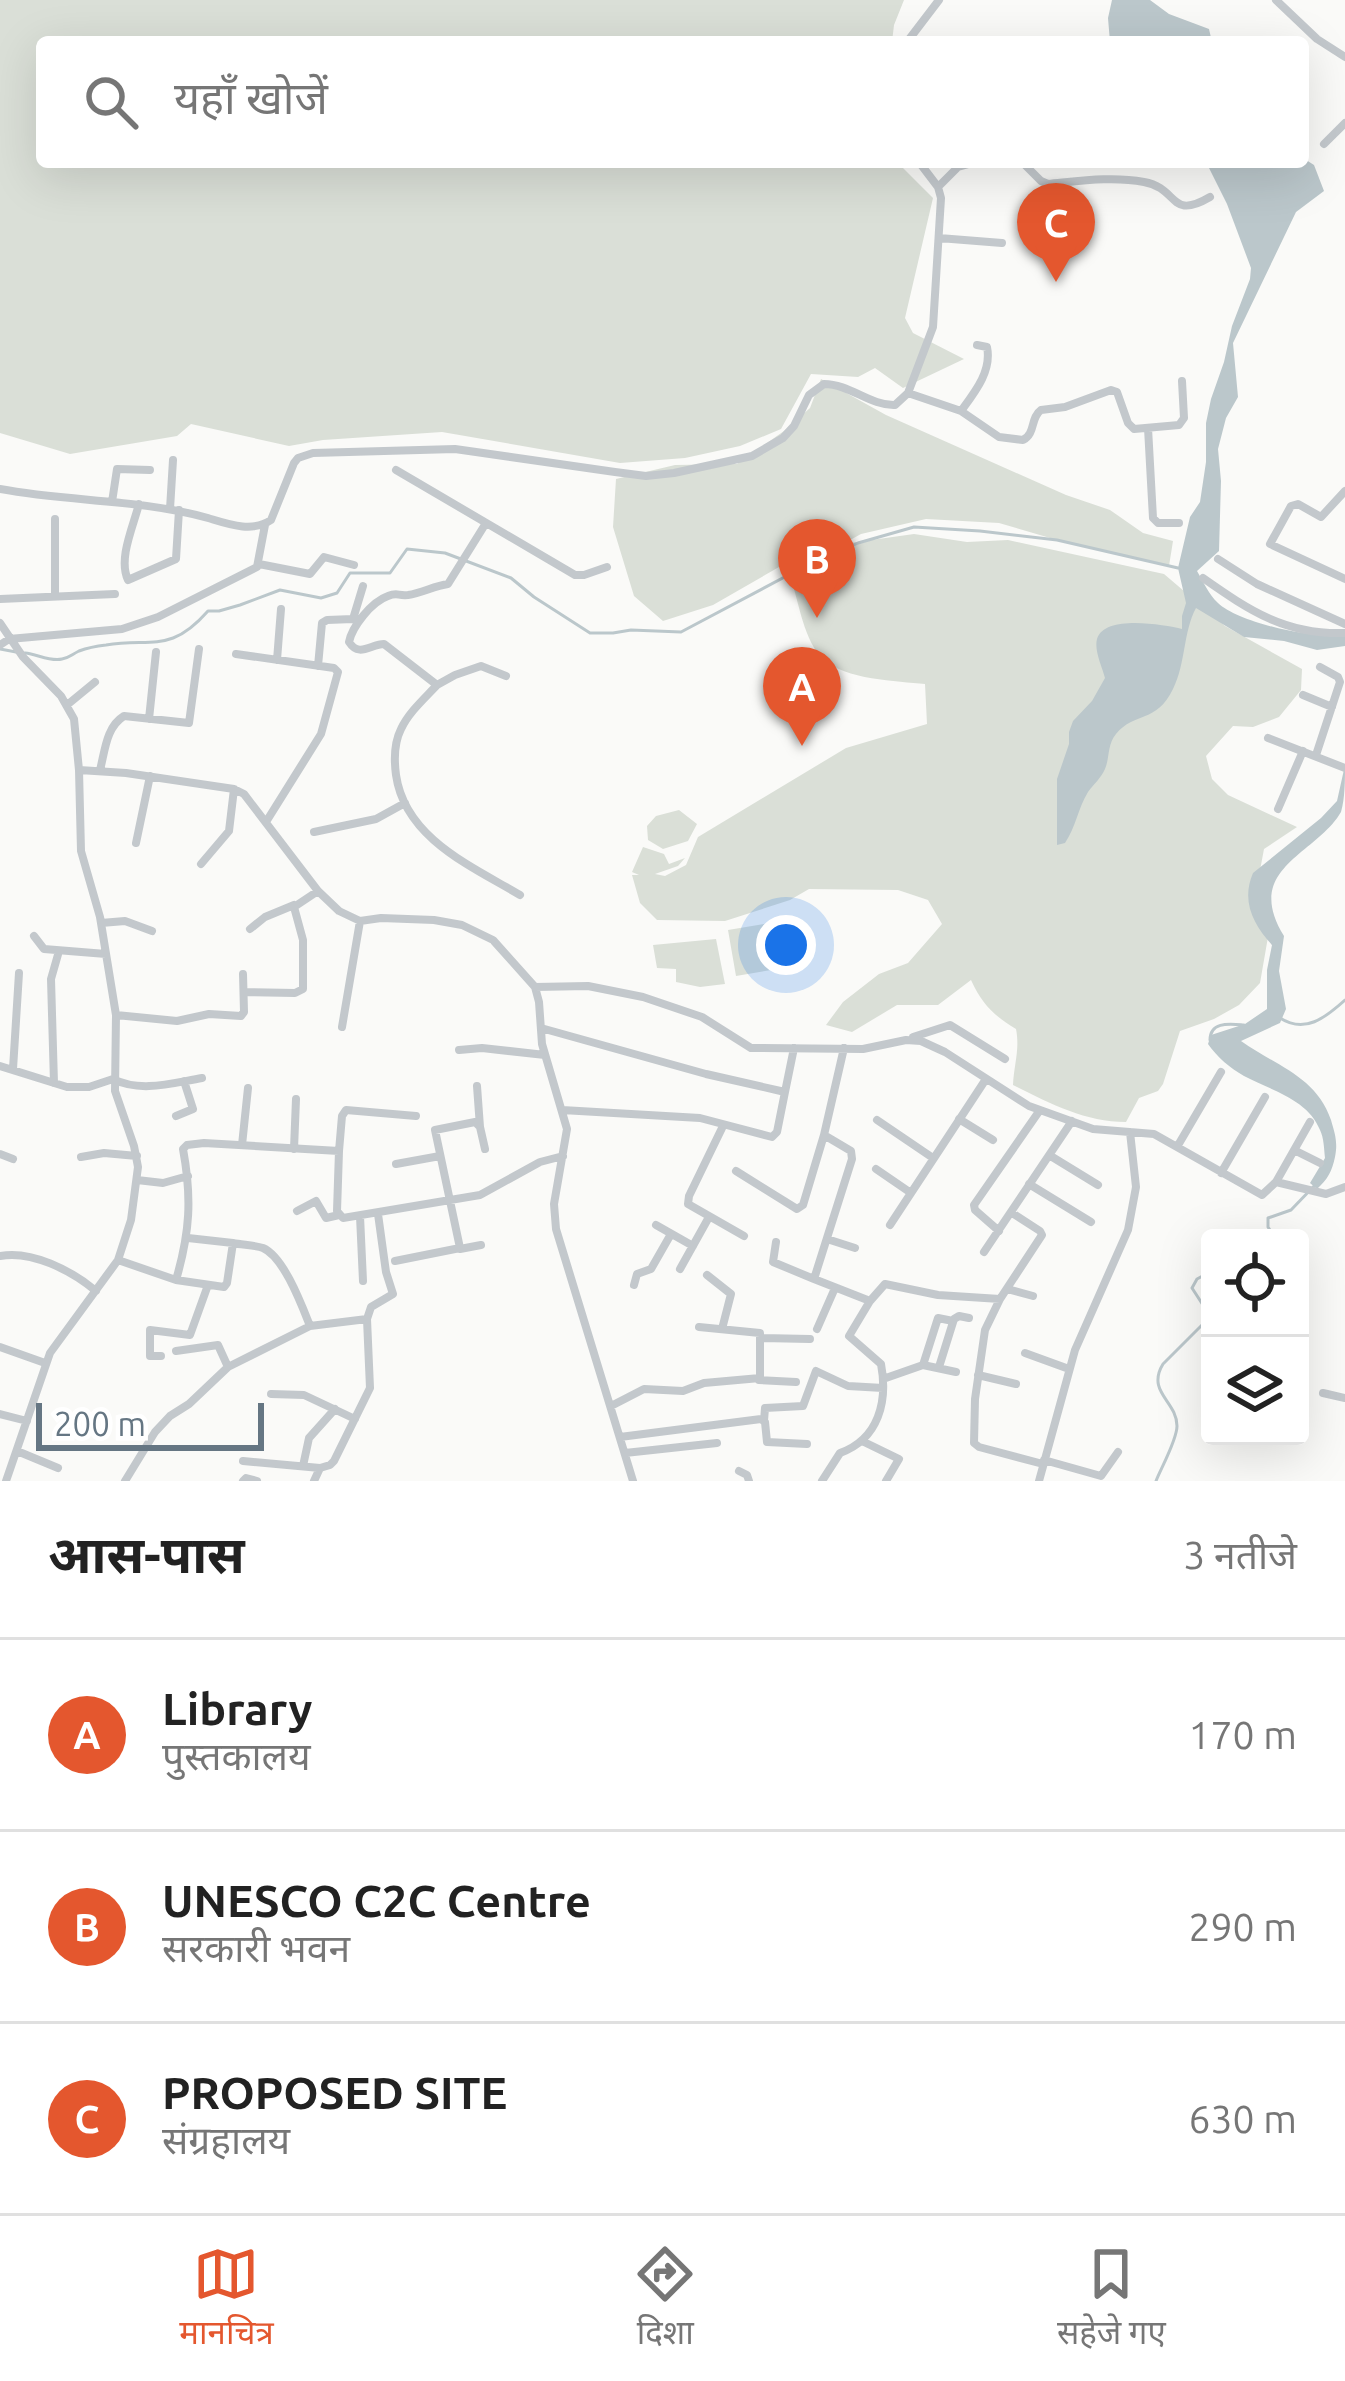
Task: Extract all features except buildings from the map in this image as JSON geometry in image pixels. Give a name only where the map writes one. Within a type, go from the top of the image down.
[{"type":"street","points":[[912,36],[939,0]]},
{"type":"street","points":[[1276,0],[1317,39],[1345,56]]},
{"type":"street","points":[[1324,144],[1345,123]]},
{"type":"street","points":[[0,489],[140,504],[257,527],[271,520],[294,463],[313,453],[455,448],[659,475],[752,456],[790,433],[809,395],[824,384],[841,385],[889,406],[908,393],[934,327],[941,193],[924,168]]},
{"type":"street","points":[[938,187],[957,168]]},
{"type":"street","points":[[1029,168],[1048,184],[1144,182],[1187,207],[1210,197]]},
{"type":"street","points":[[939,238],[1002,243]]},
{"type":"street","points":[[961,411],[984,376],[990,354],[987,347],[977,345]]},
{"type":"street","points":[[908,393],[961,411],[999,436],[1023,440],[1037,412],[1115,390],[1131,427],[1182,424],[1182,382]]},
{"type":"street","points":[[1148,428],[1153,518],[1158,523],[1179,523]]},
{"type":"street","points":[[140,504],[123,564],[128,580],[176,559],[173,460]]},
{"type":"street","points":[[112,502],[117,469],[150,470]]},
{"type":"street","points":[[395,470],[575,574],[607,567]]},
{"type":"street","points":[[1345,491],[1321,517],[1298,504],[1292,506],[1270,544],[1345,579]]},
{"type":"street","points":[[55,519],[55,596]]},
{"type":"street","points":[[437,685],[384,644],[367,650],[352,648],[349,636],[390,594],[407,595],[448,584],[486,523]]},
{"type":"street","points":[[4,642],[137,625],[255,569],[265,525]]},
{"type":"street","points":[[259,564],[307,574],[324,557],[355,565]]},
{"type":"street","points":[[1219,559],[1257,584],[1345,628]]},
{"type":"street","points":[[1203,578],[1280,625],[1306,631],[1345,628]]},
{"type":"street","points":[[318,666],[322,623],[353,619],[363,586]]},
{"type":"street","points":[[0,598],[116,594]]},
{"type":"street","points":[[277,660],[281,609]]},
{"type":"street","points":[[0,623],[4,642]]},
{"type":"street","points":[[4,642],[16,648],[74,719],[81,851],[101,923],[116,1015],[113,1078],[137,1156],[131,1220],[118,1260],[60,1336],[46,1363],[6,1481]]},
{"type":"street","points":[[100,770],[110,730],[118,718],[184,724],[191,720],[199,650]]},
{"type":"street","points":[[149,719],[156,652]]},
{"type":"street","points":[[236,654],[338,672],[321,734],[266,822]]},
{"type":"street","points":[[506,676],[482,666],[437,685],[398,735],[395,769],[413,820],[427,836],[520,895]]},
{"type":"street","points":[[1316,755],[1339,680],[1320,667]]},
{"type":"street","points":[[67,705],[95,682]]},
{"type":"street","points":[[1303,695],[1332,706]]},
{"type":"street","points":[[1268,738],[1344,768]]},
{"type":"street","points":[[1279,809],[1304,751]]},
{"type":"street","points":[[80,770],[234,789],[244,794],[318,892],[339,911],[360,920],[417,919],[461,925],[493,940],[535,987],[545,1054],[567,1139],[554,1204],[556,1229],[633,1481]]},
{"type":"street","points":[[136,843],[150,776]]},
{"type":"street","points":[[201,864],[229,831],[234,789]]},
{"type":"street","points":[[314,832],[376,819],[405,803]]},
{"type":"street","points":[[250,929],[318,892]]},
{"type":"street","points":[[244,992],[295,993],[302,988],[304,940],[296,904]]},
{"type":"street","points":[[101,923],[125,920],[152,932]]},
{"type":"street","points":[[342,1027],[360,920]]},
{"type":"street","points":[[34,936],[41,948],[106,954]]},
{"type":"street","points":[[54,1083],[51,979],[59,951]]},
{"type":"street","points":[[13,1069],[19,973]]},
{"type":"street","points":[[116,1015],[171,1021],[209,1014],[241,1016],[243,974]]},
{"type":"street","points":[[535,987],[588,986],[627,993],[701,1017],[751,1048],[871,1048],[950,1025],[1005,1059]]},
{"type":"street","points":[[541,1028],[785,1092]]},
{"type":"street","points":[[906,1040],[945,1052],[1040,1110],[1099,1130],[1154,1134],[1262,1196],[1276,1182],[1310,1122]]},
{"type":"street","points":[[562,1110],[692,1118],[772,1137],[794,1048]]},
{"type":"street","points":[[736,1171],[797,1209],[802,1205],[844,1048]]},
{"type":"street","points":[[459,1050],[545,1054]]},
{"type":"street","points":[[0,1066],[83,1088],[113,1078],[132,1087],[202,1078]]},
{"type":"street","points":[[1177,1147],[1221,1072]]},
{"type":"street","points":[[890,1226],[986,1079]]},
{"type":"street","points":[[176,1116],[193,1109],[184,1081]]},
{"type":"street","points":[[477,1086],[485,1149]]},
{"type":"street","points":[[242,1145],[248,1088]]},
{"type":"street","points":[[1221,1173],[1265,1097]]},
{"type":"street","points":[[294,1149],[296,1100]]},
{"type":"street","points":[[339,1215],[339,1151],[346,1110],[416,1116]]},
{"type":"street","points":[[999,1231],[974,1205],[1040,1110]]},
{"type":"street","points":[[959,1119],[993,1140]]},
{"type":"street","points":[[877,1120],[933,1158]]},
{"type":"street","points":[[984,1252],[1072,1121]]},
{"type":"street","points":[[460,1249],[437,1128],[475,1122],[480,1127]]},
{"type":"street","points":[[723,1126],[688,1201],[690,1208],[743,1236]]},
{"type":"street","points":[[1039,1481],[1069,1369],[1128,1230],[1136,1186],[1130,1132]]},
{"type":"street","points":[[814,1279],[853,1154],[824,1135]]},
{"type":"street","points":[[176,1280],[188,1238],[184,1147],[205,1143],[339,1151]]},
{"type":"street","points":[[1294,1150],[1319,1163]]},
{"type":"street","points":[[81,1157],[100,1153],[137,1156]]},
{"type":"street","points":[[0,1154],[13,1160]]},
{"type":"street","points":[[1049,1155],[1099,1185]]},
{"type":"street","points":[[396,1164],[440,1156]]},
{"type":"street","points":[[297,1210],[316,1201],[326,1218],[360,1216],[480,1195],[540,1162],[563,1156]]},
{"type":"street","points":[[876,1169],[910,1193]]},
{"type":"street","points":[[137,1180],[163,1183],[188,1177]]},
{"type":"street","points":[[1276,1182],[1319,1193],[1345,1187]]},
{"type":"street","points":[[1029,1184],[1091,1222]]},
{"type":"street","points":[[1012,1213],[1042,1235],[986,1324],[978,1376],[976,1446],[1101,1476],[1118,1452]]},
{"type":"street","points":[[243,1461],[320,1468],[332,1463],[372,1379],[367,1319],[371,1307],[393,1294],[378,1214]]},
{"type":"street","points":[[360,1216],[364,1281]]},
{"type":"street","points":[[680,1269],[709,1217]]},
{"type":"street","points":[[656,1225],[693,1246]]},
{"type":"street","points":[[634,1285],[637,1274],[650,1271],[671,1234]]},
{"type":"street","points":[[188,1238],[264,1248],[291,1283],[310,1326]]},
{"type":"street","points":[[827,1239],[856,1248]]},
{"type":"street","points":[[776,1241],[773,1262],[869,1301]]},
{"type":"street","points":[[118,1260],[176,1280],[221,1287],[226,1285],[233,1243]]},
{"type":"street","points":[[395,1261],[481,1245]]},
{"type":"street","points":[[0,1256],[43,1261],[96,1291]]},
{"type":"street","points":[[707,1275],[730,1292],[722,1329]]},
{"type":"street","points":[[822,1481],[840,1453],[862,1441],[881,1412],[884,1383],[879,1360],[850,1339],[850,1333],[885,1284],[938,1295],[1000,1299]]},
{"type":"street","points":[[161,1356],[150,1356],[150,1330],[190,1335],[208,1285]]},
{"type":"street","points":[[817,1328],[835,1288]]},
{"type":"street","points":[[1007,1289],[1033,1296]]},
{"type":"street","points":[[939,1367],[953,1321],[957,1316],[969,1318]]},
{"type":"street","points":[[923,1365],[938,1318],[953,1321]]},
{"type":"street","points":[[125,1481],[154,1432],[228,1366],[310,1326],[367,1319]]},
{"type":"street","points":[[699,1327],[758,1332],[762,1338],[758,1380]]},
{"type":"street","points":[[762,1338],[810,1339]]},
{"type":"street","points":[[176,1351],[216,1344],[228,1366]]},
{"type":"street","points":[[0,1347],[46,1363]]},
{"type":"street","points":[[1025,1353],[1069,1369]]},
{"type":"street","points":[[806,1444],[767,1442],[765,1408],[803,1406],[816,1371],[848,1386],[884,1383],[923,1365],[956,1372]]},
{"type":"street","points":[[978,1376],[1016,1384]]},
{"type":"street","points":[[611,1406],[644,1389],[683,1391],[704,1383],[796,1382]]},
{"type":"street","points":[[1323,1393],[1345,1398]]},
{"type":"street","points":[[271,1394],[304,1395],[355,1419]]},
{"type":"street","points":[[303,1466],[308,1438],[335,1409]]},
{"type":"street","points":[[0,1414],[28,1421]]},
{"type":"street","points":[[620,1437],[764,1420]]},
{"type":"street","points":[[862,1441],[899,1460],[886,1481]]},
{"type":"street","points":[[625,1453],[717,1443]]},
{"type":"street","points":[[17,1451],[58,1468]]},
{"type":"street","points":[[314,1481],[320,1468]]},
{"type":"street","points":[[739,1471],[749,1481]]},
{"type":"street","points":[[243,1481],[257,1481]]},
{"type":"shaded area","points":[[0,0],[904,0],[893,36],[36,36],[36,168],[903,168],[933,198],[905,318],[913,333],[964,359],[903,388],[875,368],[858,377],[811,374],[781,429],[740,446],[685,458],[620,463],[442,432],[289,446],[191,424],[177,436],[70,454],[0,433]]},
{"type":"shaded area","points":[[1112,0],[1150,0],[1169,14],[1209,29],[1211,36],[1110,36]]},
{"type":"shaded area","points":[[1309,162],[1324,191],[1296,212],[1233,343],[1238,397],[1226,418],[1218,449],[1219,551],[1197,571],[1212,596],[1228,610],[1279,628],[1345,635],[1345,646],[1317,650],[1244,637],[1196,608],[1173,689],[1160,708],[1116,734],[1107,765],[1085,798],[1072,831],[1065,843],[1057,845],[1057,779],[1069,732],[1105,678],[1097,639],[1102,631],[1123,624],[1182,629],[1186,603],[1178,568],[1190,517],[1200,502],[1206,423],[1250,279],[1251,268],[1209,168],[1309,168]]},
{"type":"shaded area","points":[[821,379],[886,415],[1110,510],[1143,533],[1173,541],[1169,566],[999,523],[926,519],[861,534],[843,544],[914,534],[967,542],[1008,540],[1164,574],[1225,626],[1302,669],[1301,690],[1279,717],[1253,727],[1233,726],[1206,756],[1212,779],[1228,795],[1297,827],[1264,849],[1255,897],[1268,937],[1260,983],[1239,1005],[1180,1031],[1163,1084],[1139,1098],[1126,1122],[1082,1115],[1013,1085],[1016,1029],[989,1008],[971,980],[938,1005],[897,1005],[852,1032],[826,1025],[843,1002],[879,974],[908,963],[942,924],[928,900],[898,890],[809,889],[725,921],[657,920],[640,903],[632,875],[639,875],[632,872],[643,847],[664,854],[669,864],[685,858],[678,866],[655,874],[665,876],[686,865],[698,837],[846,748],[927,724],[925,684],[844,671],[823,659],[811,642],[791,579],[831,547],[779,567],[713,605],[663,621],[634,596],[613,527],[616,479],[675,465],[737,464],[810,408]]},
{"type":"shaded area","points":[[1345,765],[1341,812],[1287,865],[1272,894],[1273,913],[1284,936],[1279,971],[1286,1009],[1280,1023],[1241,1041],[1294,1073],[1324,1105],[1336,1152],[1329,1175],[1317,1189],[1310,1183],[1325,1158],[1314,1119],[1298,1103],[1234,1069],[1208,1044],[1211,1035],[1245,1024],[1267,1009],[1272,945],[1251,912],[1248,893],[1253,873],[1337,801]]},
{"type":"shaded area","points":[[679,810],[697,824],[688,841],[663,849],[648,840],[647,826],[656,816]]},
{"type":"shaded area","points":[[787,920],[795,966],[736,976],[728,930]]},
{"type":"shaded area","points":[[716,939],[725,984],[700,987],[676,982],[676,969],[657,968],[653,945]]},
{"type":"waterway","points":[[25,653],[57,660],[96,647],[161,641],[183,633],[208,611],[280,590],[321,598],[337,593],[350,573],[390,573],[407,549],[445,553],[511,578],[590,633],[681,632],[858,543],[914,527],[1057,540],[1178,568]]},
{"type":"waterway","points":[[0,649],[16,652]]},
{"type":"waterway","points":[[1280,1018],[1306,1024],[1345,1000]]},
{"type":"waterway","points":[[1210,1040],[1217,1027],[1244,1025]]},
{"type":"waterway","points":[[1269,1229],[1268,1218],[1291,1210],[1316,1184]]},
{"type":"waterway","points":[[1201,1277],[1192,1288],[1201,1302]]},
{"type":"waterway","points":[[1156,1481],[1177,1426],[1160,1389],[1159,1374],[1201,1326]]},
{"type":"place","name":"PROPOSED SITE","points":[[1056,282]]},
{"type":"place","name":"UNESCO C2C Centre","points":[[817,618]]},
{"type":"place","name":"Library","points":[[802,746]]}]
